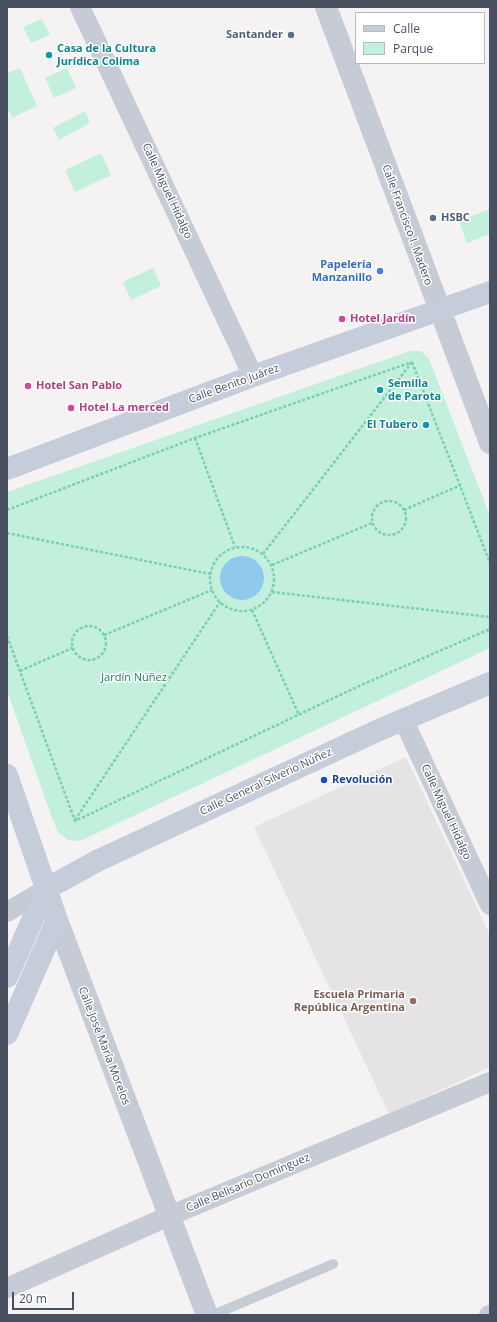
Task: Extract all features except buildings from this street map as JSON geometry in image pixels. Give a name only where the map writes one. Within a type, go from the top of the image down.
[{"type":"main road","name":"Calle Benito Juárez","points":[[7,469],[253,376],[490,292]]},
{"type":"main road","name":"Calle General Silverio Núñez","points":[[46,889],[97,860],[403,719],[490,683]]},
{"type":"main road","name":"Calle José María Morelos","points":[[7,775],[57,920]]},
{"type":"main road","points":[[7,977],[46,889]]},
{"type":"main road","points":[[7,1034],[57,920]]},
{"type":"street","name":"Calle Miguel Hidalgo","points":[[80,7],[253,376]]},
{"type":"street","name":"Calle Francisco I. Madero","points":[[326,7],[439,311],[490,443]]},
{"type":"street","name":"Calle Miguel Hidalgo","points":[[403,719],[490,905]]},
{"type":"street","points":[[7,912],[46,889]]},
{"type":"street","name":"Calle José María Morelos","points":[[57,920],[207,1315]]},
{"type":"street","name":"Calle Belisario Domínguez","points":[[7,1288],[170,1216],[490,1082]]},
{"type":"lane","points":[[213,1315],[333,1264]]},
{"type":"path","points":[[7,510],[194,438],[412,362]]},
{"type":"path","points":[[412,362],[490,563]]},
{"type":"path","points":[[263,554],[412,362]]},
{"type":"path","points":[[194,438],[235,547]]},
{"type":"path","points":[[404,510],[461,485]]},
{"type":"path","points":[[382,501],[394,501],[404,510],[406,519],[405,524],[398,533],[386,535],[381,533],[372,523],[372,514],[374,509],[382,501]]},
{"type":"path","points":[[272,565],[372,523]]},
{"type":"path","points":[[7,533],[210,574]]},
{"type":"path","points":[[245,546],[255,548],[263,554],[272,565],[275,577],[272,592],[268,600],[261,606],[252,610],[235,611],[220,602],[212,590],[210,574],[213,565],[218,556],[226,550],[235,547],[245,546]]},
{"type":"path","points":[[104,635],[212,590]]},
{"type":"path","points":[[272,592],[490,617]]},
{"type":"path","points":[[75,821],[220,602]]},
{"type":"path","points":[[252,610],[299,715]]},
{"type":"path","points":[[94,626],[104,635],[105,649],[98,658],[87,660],[81,658],[72,648],[72,639],[74,634],[83,627],[94,626]]},
{"type":"path","points":[[75,821],[359,686],[490,629]]},
{"type":"path","points":[[7,636],[75,821]]},
{"type":"path","points":[[20,670],[72,648]]},
{"type":"shaded area","name":"Escuela Primaria República Argentina","points":[[406,757],[490,935],[490,1067],[389,1114],[254,827]]},
{"type":"green space","points":[[42,19],[50,35],[31,43],[23,27]]},
{"type":"green space","points":[[20,68],[37,106],[12,118],[7,107],[7,73]]},
{"type":"green space","points":[[67,68],[76,88],[54,98],[45,78]]},
{"type":"green space","points":[[85,111],[90,123],[59,140],[53,128]]},
{"type":"green space","points":[[101,153],[111,175],[75,192],[65,170]]},
{"type":"green space","points":[[490,209],[490,234],[467,243],[459,221]]},
{"type":"green space","points":[[153,268],[161,286],[131,300],[123,282]]},
{"type":"green space","name":"Jardín Núñez","points":[[410,351],[421,351],[429,359],[490,516],[490,648],[80,841],[68,840],[58,832],[51,815],[7,691],[7,492]],"holes":[[[257,561],[264,573],[228,595],[221,582]]]},
{"type":"water","points":[[238,556],[246,556],[258,562],[264,574],[264,582],[258,594],[246,600],[238,600],[226,594],[220,582],[220,574],[226,562]]},
{"type":"place","name":"Santander","points":[[291,35]]},
{"type":"place","name":"Casa de la Cultura Jurídica Colima","points":[[49,55]]},
{"type":"place","name":"HSBC","points":[[433,218]]},
{"type":"place","name":"Papelería Manzanillo","points":[[380,271]]},
{"type":"place","name":"Hotel Jardín","points":[[342,319]]},
{"type":"place","name":"Hotel San Pablo","points":[[28,386]]},
{"type":"place","name":"Semilla de Parota","points":[[380,390]]},
{"type":"place","name":"Hotel La merced","points":[[71,408]]},
{"type":"place","name":"El Tubero","points":[[426,425]]},
{"type":"place","name":"Revolución","points":[[324,780]]},
{"type":"place","name":"Escuela Primaria República Argentina","points":[[413,1001]]}]
